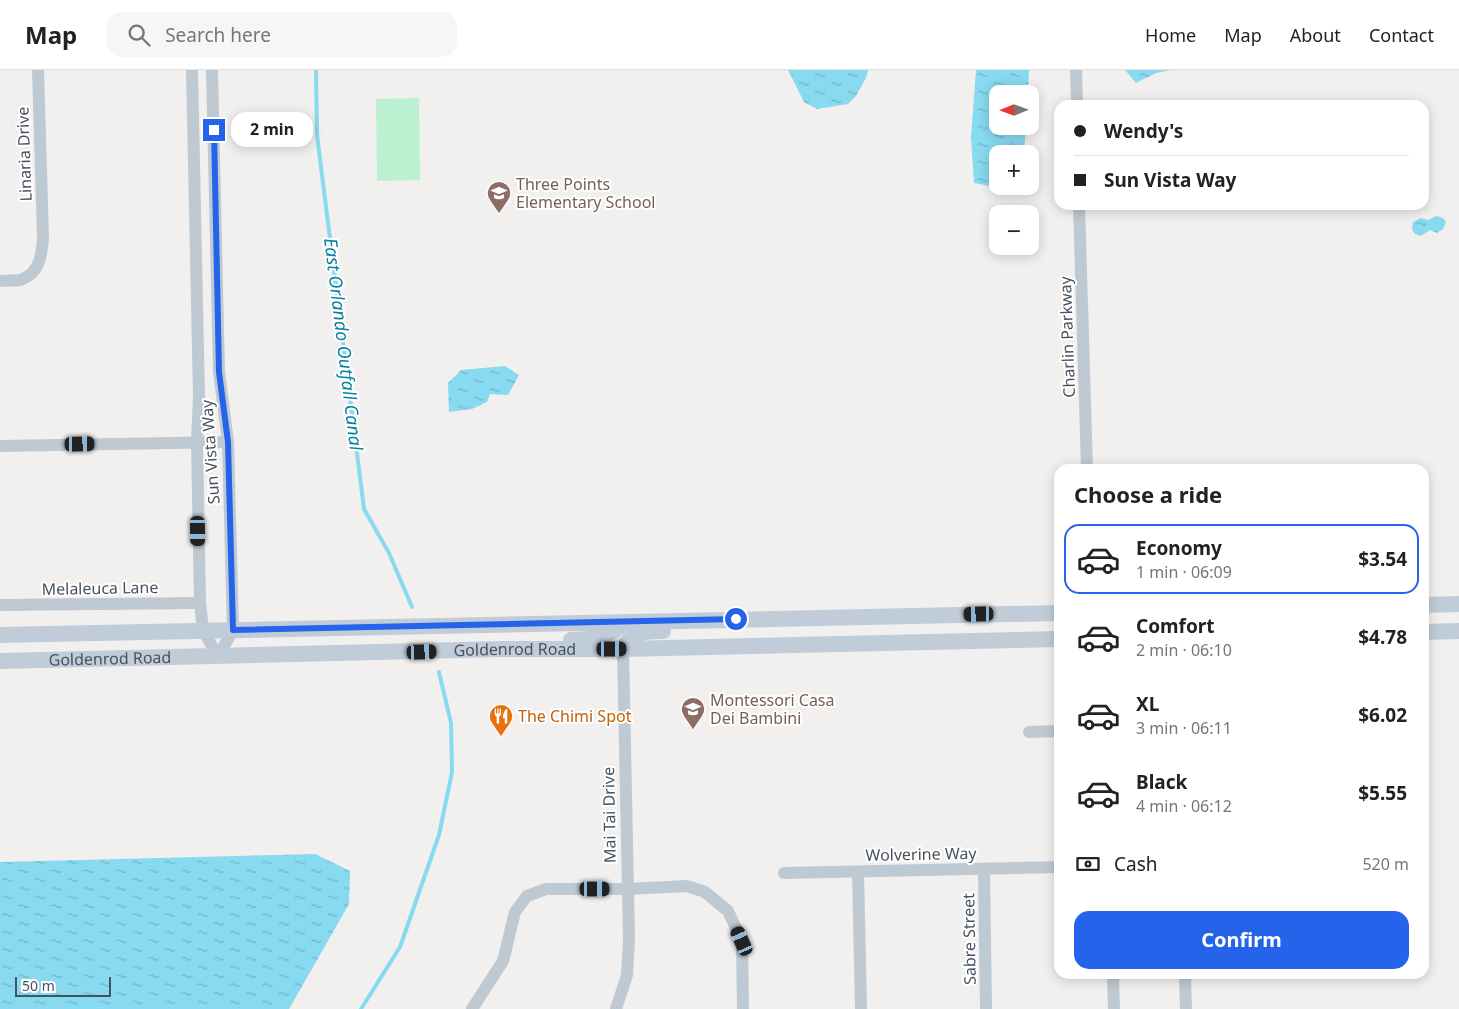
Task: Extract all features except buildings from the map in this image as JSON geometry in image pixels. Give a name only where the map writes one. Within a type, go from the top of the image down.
[{"type":"main road","points":[[1429,605],[1459,604]]},
{"type":"main road","name":"Goldenrod Road","points":[[0,635],[1054,613]]},
{"type":"main road","points":[[622,649],[627,640],[637,634],[649,631],[740,630],[745,628],[754,619]]},
{"type":"main road","points":[[502,650],[507,643],[513,642],[584,640],[609,632],[622,626],[624,622]]},
{"type":"main road","points":[[1429,632],[1459,631]]},
{"type":"main road","name":"Goldenrod Road","points":[[0,662],[1054,639]]},
{"type":"street","name":"Linaria Drive","points":[[0,280],[20,280],[33,272],[41,258],[43,237],[38,70]]},
{"type":"street","name":"Sun Vista Way","points":[[192,70],[199,387],[197,442],[200,603],[203,630],[218,657]]},
{"type":"street","name":"Sun Vista Way","points":[[212,70],[219,372],[228,442],[233,630]]},
{"type":"street","points":[[1076,70],[1077,100]]},
{"type":"street","name":"Charlin Parkway","points":[[1079,210],[1087,464]]},
{"type":"street","points":[[0,446],[228,442]]},
{"type":"street","name":"Melaleuca Lane","points":[[0,605],[200,603]]},
{"type":"street","points":[[218,657],[233,630]]},
{"type":"street","name":"Mai Tai Drive","points":[[616,1009],[627,974],[629,938],[622,649]]},
{"type":"street","points":[[1030,732],[1054,731]]},
{"type":"street","name":"Wolverine Way","points":[[784,873],[1054,867]]},
{"type":"street","name":"Sabre Street","points":[[984,869],[986,1009]]},
{"type":"street","points":[[858,872],[861,1009]]},
{"type":"street","points":[[472,1009],[503,961],[514,912],[527,896],[546,889],[627,889],[688,886],[705,892],[728,910],[742,941],[743,1009]]},
{"type":"street","points":[[1113,979],[1114,1009]]},
{"type":"street","points":[[1185,979],[1186,1009]]},
{"type":"green space","points":[[419,98],[420,180],[377,181],[376,99]]},
{"type":"water","points":[[788,70],[868,70],[866,78],[856,96],[848,104],[817,109],[804,102]]},
{"type":"water","points":[[976,70],[1029,70],[1028,85],[989,85],[989,135],[1025,135],[1025,145],[989,145],[989,186],[974,183],[971,137]]},
{"type":"water","points":[[1125,70],[1171,70],[1156,73],[1136,83]]},
{"type":"water","points":[[1436,216],[1443,218],[1446,222],[1443,229],[1437,233],[1430,230],[1421,236],[1415,234],[1412,229],[1413,222],[1421,218],[1428,220]]},
{"type":"water","points":[[505,366],[519,375],[508,395],[490,394],[487,402],[472,409],[449,412],[448,383],[461,370]]},
{"type":"water","points":[[315,854],[350,871],[349,904],[289,1009],[0,1009],[0,862]]},
{"type":"waterway","name":"East Orlando Outfall Canal","points":[[316,70],[317,135],[364,509],[389,553],[412,607]]},
{"type":"waterway","name":"East Orlando Outfall Canal","points":[[361,1009],[400,947],[439,835],[452,772],[451,723],[439,672]]},
{"type":"place","name":"Three Points Elementary School","points":[[499,214]]},
{"type":"place","name":"Montessori Casa Dei Bambini","points":[[693,730]]},
{"type":"place","name":"The Chimi Spot","points":[[501,737]]},
{"type":"route","points":[[214,130],[219,372],[228,442],[233,630],[736,619]]}]
